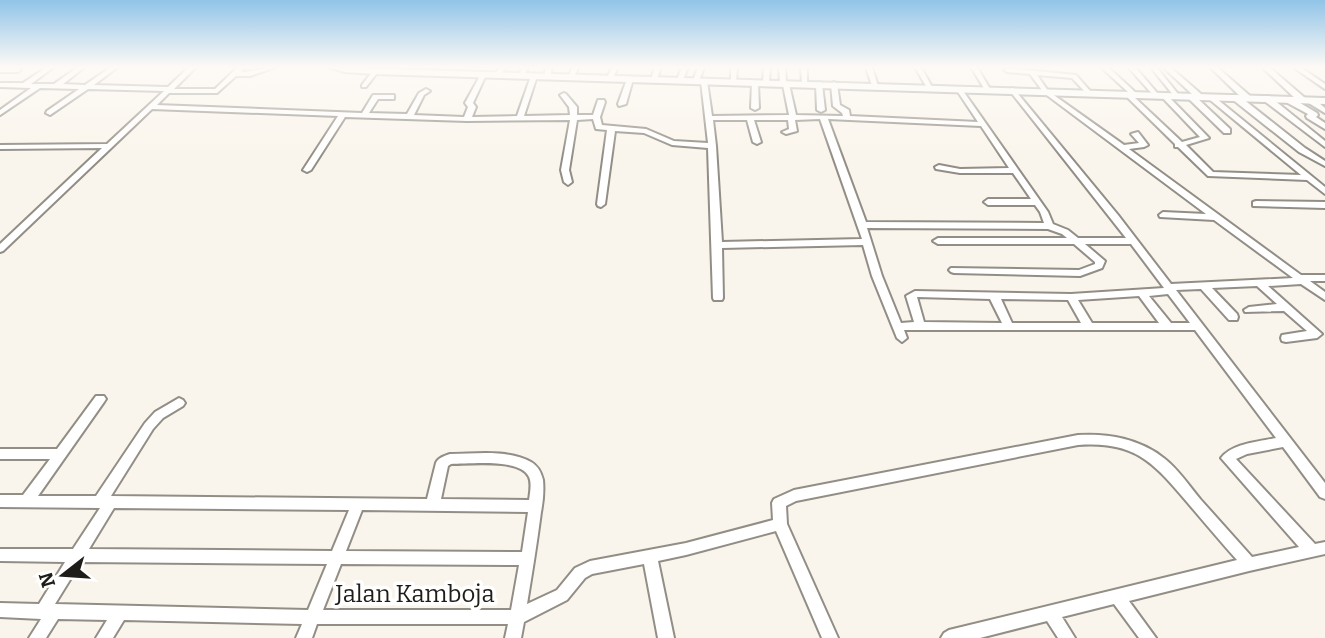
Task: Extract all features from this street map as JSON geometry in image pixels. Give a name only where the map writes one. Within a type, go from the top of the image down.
[{"type":"main road","points":[[1208,97],[1325,100]]},
{"type":"street","points":[[0,113],[23,97]]},
{"type":"street","points":[[50,113],[73,97]]},
{"type":"street","points":[[0,249],[162,97]]},
{"type":"street","points":[[364,115],[376,97],[390,97]]},
{"type":"street","points":[[409,117],[420,97]]},
{"type":"street","points":[[467,119],[472,97]]},
{"type":"street","points":[[520,117],[527,97]]},
{"type":"street","points":[[565,97],[573,107],[574,118],[565,170],[568,182]]},
{"type":"street","points":[[622,104],[624,97]]},
{"type":"street","points":[[703,97],[712,146],[718,298]]},
{"type":"street","points":[[755,97],[755,108]]},
{"type":"street","points":[[786,132],[793,131],[788,97]]},
{"type":"street","points":[[820,97],[822,114],[902,338]]},
{"type":"street","points":[[836,97],[837,106],[846,112],[847,118]]},
{"type":"street","points":[[964,97],[1049,220],[1049,226]]},
{"type":"street","points":[[1017,97],[1133,240],[1325,493]]},
{"type":"street","points":[[1052,97],[1213,217],[1324,295]]},
{"type":"street","points":[[1133,97],[1178,145],[1214,176],[1309,178]]},
{"type":"street","points":[[1162,97],[1205,138],[1178,145]]},
{"type":"street","points":[[1196,97],[1227,131]]},
{"type":"street","points":[[1212,97],[1325,191]]},
{"type":"street","points":[[1235,97],[1302,150],[1325,164]]},
{"type":"street","points":[[1302,97],[1325,111]]},
{"type":"street","points":[[1266,99],[1325,145]]},
{"type":"street","points":[[1287,99],[1314,115],[1310,116],[1325,127]]},
{"type":"street","points":[[600,102],[596,126],[646,131],[672,143],[712,146]]},
{"type":"street","points":[[151,107],[467,119],[596,117]]},
{"type":"street","points":[[307,170],[343,114]]},
{"type":"street","points":[[708,118],[792,118],[822,114],[847,118],[983,124]]},
{"type":"street","points":[[750,118],[757,142]]},
{"type":"street","points":[[601,204],[611,129]]},
{"type":"street","points":[[1122,148],[1144,145],[1135,134]]},
{"type":"street","points":[[0,147],[111,145]]},
{"type":"street","points":[[939,167],[960,171],[1016,170]]},
{"type":"street","points":[[988,202],[1036,202]]},
{"type":"street","points":[[1256,204],[1325,205]]},
{"type":"street","points":[[1163,215],[1213,217]]},
{"type":"street","points":[[862,225],[1049,226],[1065,232],[1100,261],[1099,266],[1080,273],[954,270]]},
{"type":"street","points":[[938,241],[1133,240]]},
{"type":"street","points":[[717,245],[867,242]]},
{"type":"street","points":[[920,326],[911,296],[915,294],[1071,298],[1203,285],[1261,285],[1325,278]]},
{"type":"street","points":[[1203,285],[1233,317]]},
{"type":"street","points":[[1261,285],[1317,334],[1286,338]]},
{"type":"street","points":[[1141,292],[1168,327]]},
{"type":"street","points":[[994,296],[1009,327]]},
{"type":"street","points":[[1071,298],[1090,327]]},
{"type":"street","points":[[1249,310],[1287,307]]},
{"type":"street","points":[[904,326],[1198,326]]},
{"type":"street","points":[[27,501],[100,399]]},
{"type":"street","points":[[37,638],[105,503],[149,425],[159,415],[179,403]]},
{"type":"street","points":[[830,638],[780,524],[779,503],[794,496],[1078,440],[1111,439],[1146,452],[1162,464],[1249,564]]},
{"type":"street","points":[[1285,442],[1245,449],[1227,458],[1318,550]]},
{"type":"street","points":[[0,453],[60,454]]},
{"type":"street","points":[[433,504],[442,463],[450,459],[523,464],[538,477],[536,506],[513,638]]},
{"type":"street","points":[[0,501],[536,506]]},
{"type":"street","points":[[304,638],[358,504]]},
{"type":"street","points":[[517,617],[562,595],[580,573],[590,568],[780,524]]},
{"type":"street","points":[[949,638],[1249,564],[1318,550]]},
{"type":"street","points":[[0,555],[527,559]]},
{"type":"street","points":[[650,556],[666,638]]},
{"type":"street","points":[[1117,596],[1147,638]]},
{"type":"street","name":"Jalan Kamboja","points":[[0,610],[313,617],[517,617]]},
{"type":"street","points":[[104,638],[120,612]]},
{"type":"street","points":[[1050,613],[1067,638]]}]
